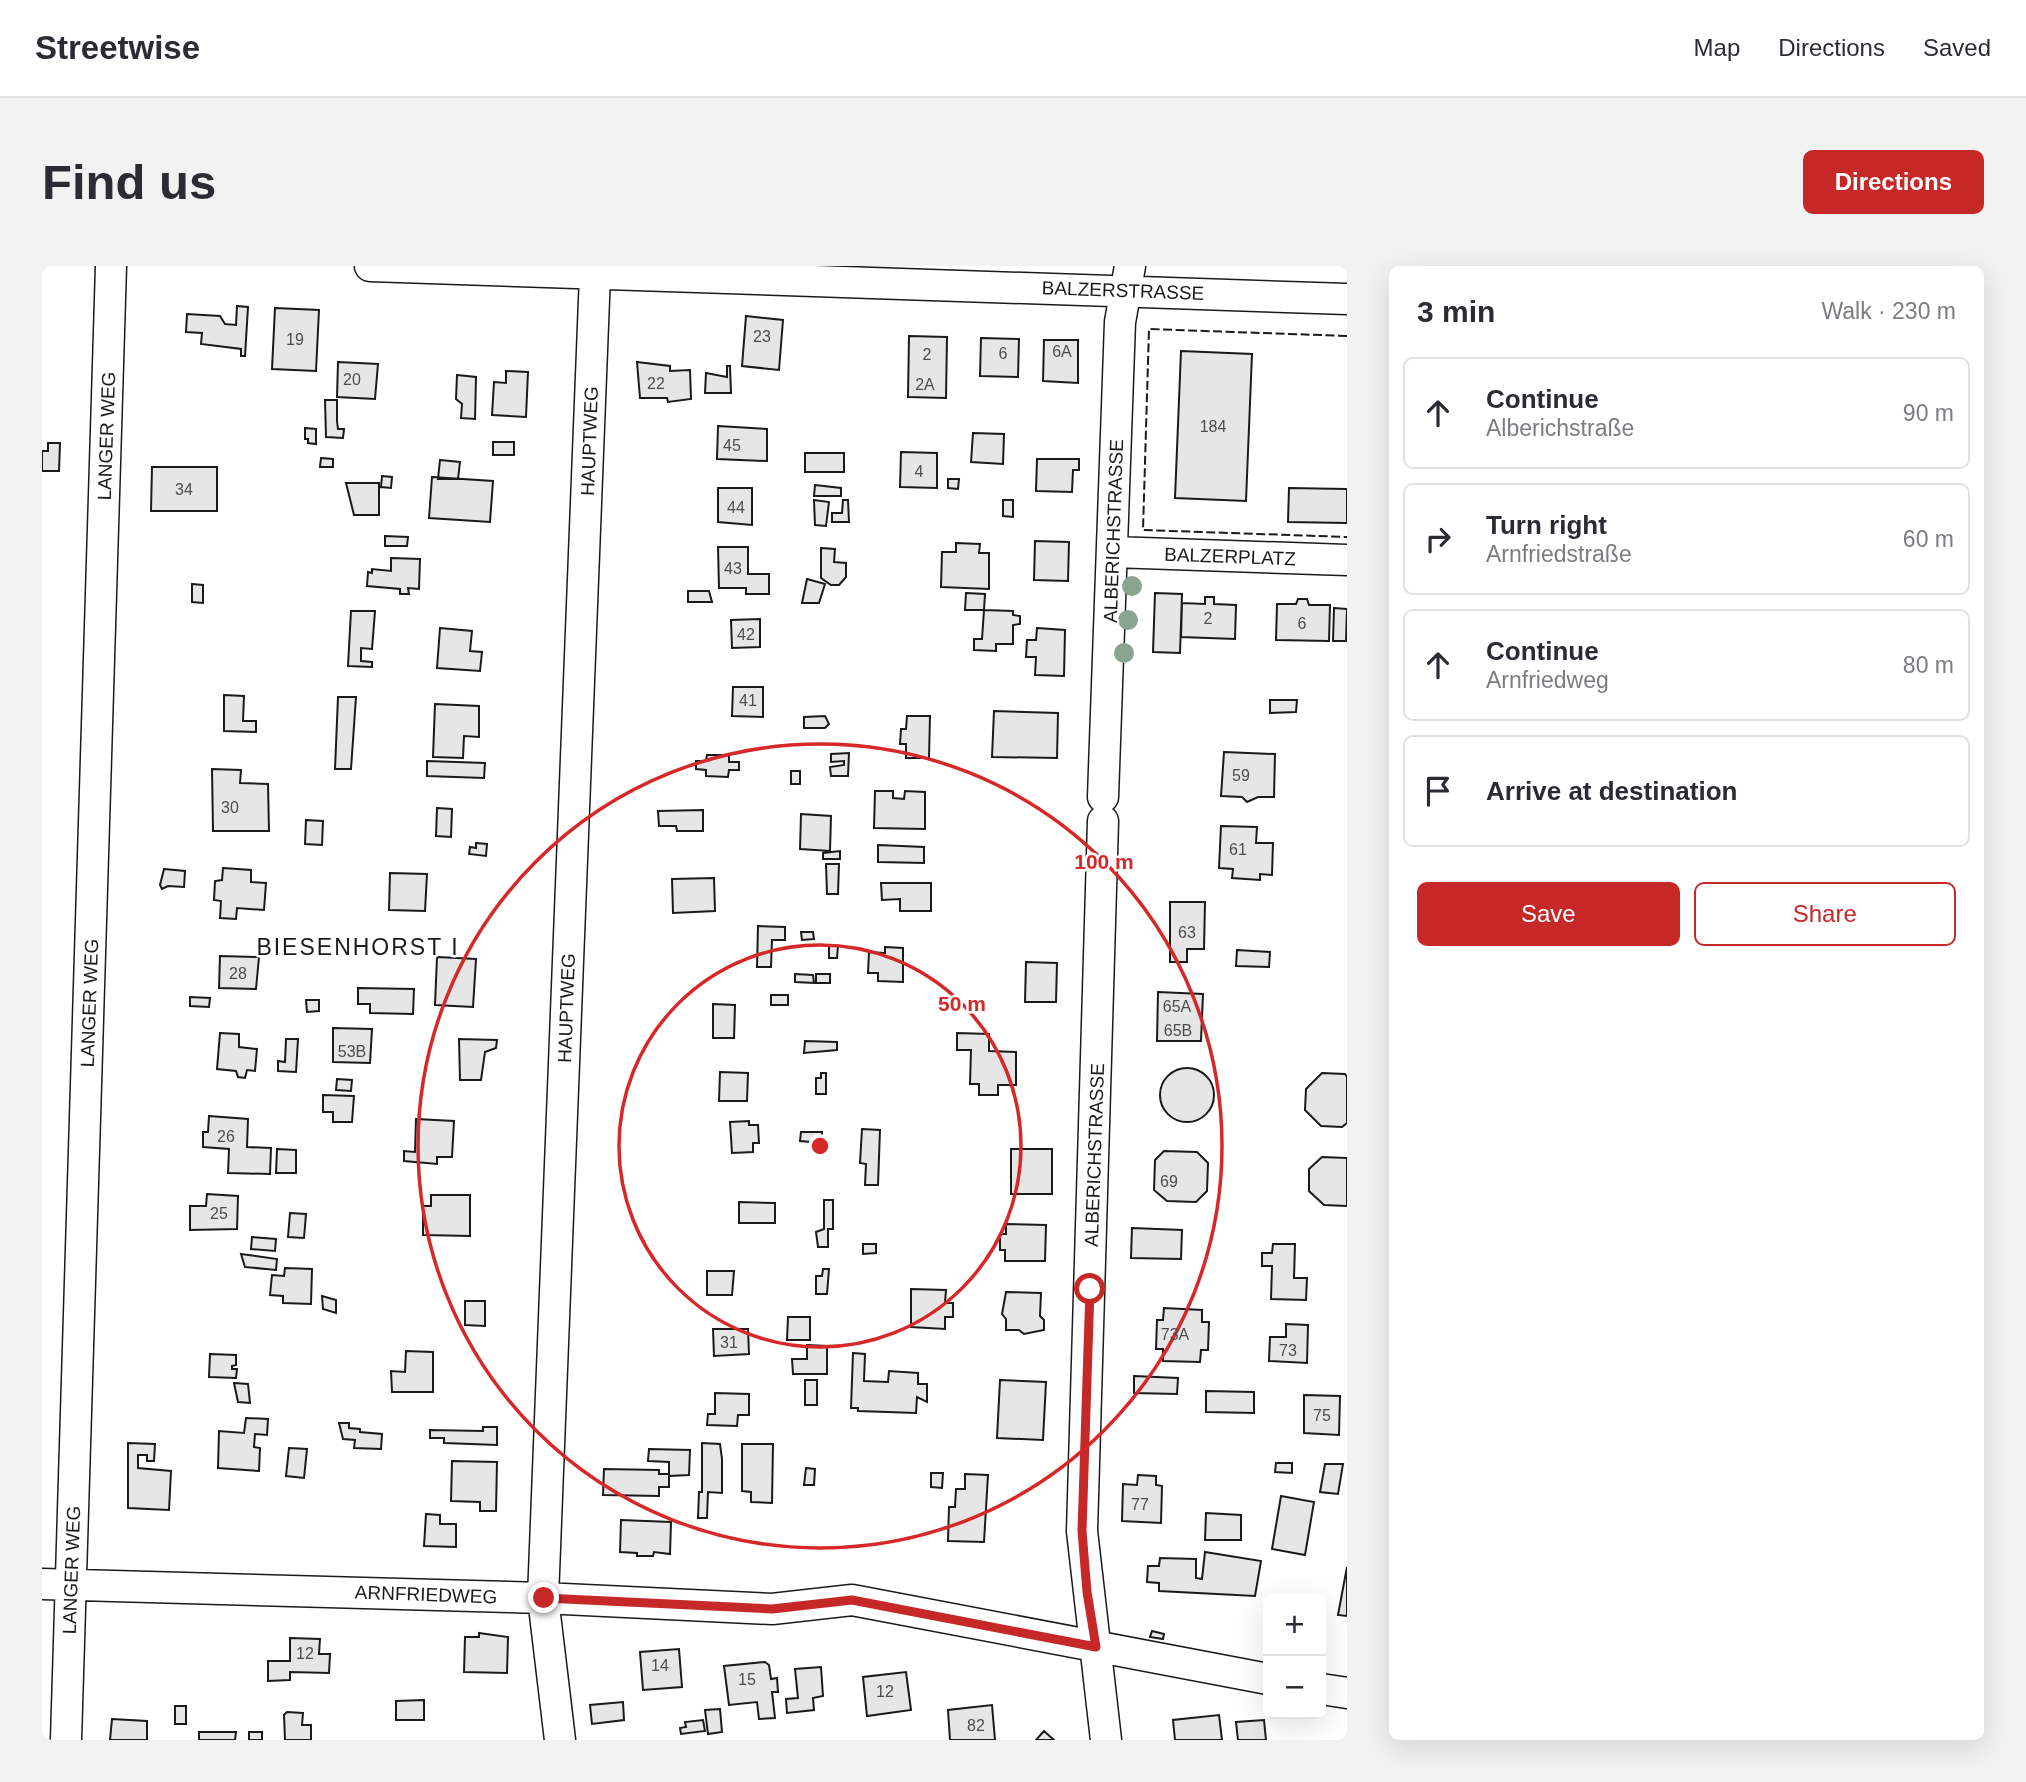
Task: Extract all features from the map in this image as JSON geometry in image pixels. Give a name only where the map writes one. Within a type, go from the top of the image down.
[{"type":"street","name":"LANGER WEG","points":[[66,1740],[56,1584],[111,266]]},
{"type":"street","name":"BALZERSTRASSE","points":[[370,266],[899,282],[1128,278],[1347,299]]},
{"type":"street","name":"HAUPTWEG","points":[[560,1740],[544,1598],[595,274]]},
{"type":"street","name":"ALBERICHSTRASSE","points":[[1106,1740],[1082,1531],[1103,809],[1121,322],[1128,278]]},
{"type":"street","name":"BALZERPLATZ","points":[[1113,552],[1347,560]]},
{"type":"street","name":"ARNFRIEDWEG","points":[[56,1584],[544,1598],[772,1609],[852,1600],[1263,1678]]},
{"type":"street","points":[[1326,1690],[1347,1693]]},
{"type":"building","points":[[237,306],[248,307],[245,356],[241,356],[241,349],[201,344],[202,333],[186,332],[187,314],[220,316],[225,324],[236,325]]},
{"type":"building","points":[[275,308],[319,310],[316,371],[272,369]]},
{"type":"building","points":[[746,316],[783,320],[779,370],[742,366]]},
{"type":"building","points":[[909,336],[947,337],[946,398],[908,397]]},
{"type":"building","points":[[981,338],[1019,339],[1018,377],[980,376]]},
{"type":"building","points":[[1044,340],[1078,340],[1078,383],[1043,381]]},
{"type":"building","points":[[1181,351],[1252,354],[1246,501],[1175,498]]},
{"type":"building","points":[[338,362],[378,364],[375,399],[337,397]]},
{"type":"building","points":[[637,362],[670,366],[670,371],[690,370],[691,399],[668,402],[667,398],[640,398]]},
{"type":"building","points":[[727,366],[730,366],[731,393],[705,393],[706,373],[727,377]]},
{"type":"building","points":[[506,371],[528,372],[526,417],[492,415],[494,382],[506,383]]},
{"type":"building","points":[[457,375],[476,377],[475,419],[461,418],[462,404],[456,399]]},
{"type":"building","points":[[325,400],[337,400],[338,429],[344,429],[343,438],[326,437]]},
{"type":"building","points":[[718,426],[767,429],[767,461],[717,459]]},
{"type":"building","points":[[305,428],[316,429],[316,444],[308,443],[308,439],[305,439]]},
{"type":"building","points":[[973,433],[1004,434],[1003,464],[971,462]]},
{"type":"building","points":[[493,442],[514,442],[514,455],[493,455]]},
{"type":"building","points":[[48,443],[60,443],[59,471],[42,471],[42,451],[48,451]]},
{"type":"building","points":[[901,452],[937,453],[937,488],[900,487]]},
{"type":"building","points":[[805,453],[844,453],[844,472],[805,472]]},
{"type":"building","points":[[321,458],[333,459],[333,467],[320,467]]},
{"type":"building","points":[[1037,459],[1079,459],[1079,470],[1073,470],[1072,492],[1036,491]]},
{"type":"building","points":[[440,460],[460,462],[458,479],[438,479]]},
{"type":"building","points":[[152,467],[217,467],[217,511],[151,511]]},
{"type":"building","points":[[382,476],[392,477],[391,488],[381,487]]},
{"type":"building","points":[[432,477],[493,481],[490,522],[429,518]]},
{"type":"building","points":[[948,479],[959,479],[958,489],[948,488]]},
{"type":"building","points":[[346,483],[379,483],[379,515],[354,515]]},
{"type":"building","points":[[815,485],[841,488],[841,496],[814,496]]},
{"type":"building","points":[[718,488],[752,488],[752,525],[718,522]]},
{"type":"building","points":[[1289,488],[1347,489],[1347,523],[1288,522]]},
{"type":"building","points":[[814,500],[829,502],[826,526],[815,525]]},
{"type":"building","points":[[843,500],[848,500],[849,522],[832,522],[832,513],[842,513]]},
{"type":"building","points":[[1003,500],[1013,500],[1013,517],[1003,516]]},
{"type":"building","points":[[385,536],[408,537],[407,546],[385,546]]},
{"type":"building","points":[[1035,541],[1069,542],[1068,581],[1034,580]]},
{"type":"building","points":[[956,543],[980,544],[979,553],[989,553],[989,589],[941,587],[942,552],[956,552]]},
{"type":"building","points":[[718,547],[748,547],[748,574],[769,574],[769,594],[746,594],[746,588],[719,588]]},
{"type":"building","points":[[821,548],[835,549],[834,562],[846,563],[846,577],[839,585],[831,585],[821,578]]},
{"type":"building","points":[[391,558],[420,559],[419,589],[408,588],[409,594],[400,594],[400,589],[367,586],[368,572],[372,573],[372,569],[391,571]]},
{"type":"building","points":[[807,579],[825,584],[819,603],[802,603]]},
{"type":"building","points":[[192,584],[203,585],[203,603],[192,602]]},
{"type":"building","points":[[688,591],[709,591],[712,602],[688,602]]},
{"type":"building","points":[[966,593],[985,594],[984,610],[965,610]]},
{"type":"building","points":[[1155,593],[1182,594],[1180,653],[1153,652]]},
{"type":"building","points":[[1205,597],[1214,597],[1214,604],[1236,605],[1235,639],[1181,637],[1182,603],[1205,604]]},
{"type":"building","points":[[1298,599],[1307,599],[1309,605],[1330,605],[1329,641],[1276,640],[1277,604],[1296,604]]},
{"type":"building","points":[[1334,608],[1347,609],[1346,641],[1333,641]]},
{"type":"building","points":[[984,610],[1013,611],[1013,615],[1020,616],[1020,624],[1013,625],[1013,644],[996,644],[996,651],[974,650],[974,639],[982,639]]},
{"type":"building","points":[[351,611],[375,611],[372,649],[361,648],[361,661],[372,662],[372,667],[348,666]]},
{"type":"building","points":[[760,619],[760,647],[732,648],[731,620]]},
{"type":"building","points":[[440,628],[472,631],[470,651],[482,652],[480,671],[437,668]]},
{"type":"building","points":[[1037,628],[1065,630],[1064,676],[1035,675],[1036,657],[1026,657],[1027,640],[1036,640]]},
{"type":"building","points":[[733,687],[763,687],[763,717],[732,716]]},
{"type":"building","points":[[224,695],[244,696],[243,721],[256,721],[256,732],[224,731]]},
{"type":"building","points":[[338,697],[356,697],[351,769],[335,769]]},
{"type":"building","points":[[1270,700],[1297,700],[1296,712],[1270,713]]},
{"type":"building","points":[[435,704],[479,706],[479,737],[464,736],[463,758],[433,757]]},
{"type":"building","points":[[994,711],[1058,713],[1057,758],[992,757]]},
{"type":"building","points":[[825,716],[829,724],[825,728],[804,728],[804,717]]},
{"type":"building","points":[[907,716],[930,716],[929,758],[906,758],[906,744],[900,744],[901,729],[906,729]]},
{"type":"building","points":[[1224,752],[1275,754],[1274,797],[1258,797],[1247,802],[1242,797],[1221,796]]},
{"type":"building","points":[[849,753],[848,776],[831,776],[830,767],[844,765],[844,761],[831,762],[831,754]]},
{"type":"building","points":[[707,755],[729,755],[729,762],[739,762],[739,770],[729,770],[728,777],[706,776],[706,770],[696,769],[696,761],[706,761]]},
{"type":"building","points":[[427,761],[485,763],[484,778],[427,776]]},
{"type":"building","points":[[212,769],[241,770],[240,783],[268,784],[269,831],[213,831]]},
{"type":"building","points":[[791,771],[800,771],[800,784],[791,784]]},
{"type":"building","points":[[875,791],[893,791],[893,798],[904,799],[905,791],[925,792],[925,829],[874,828]]},
{"type":"building","points":[[437,808],[452,809],[451,837],[436,836]]},
{"type":"building","points":[[703,810],[703,831],[677,831],[676,826],[659,826],[658,811]]},
{"type":"building","points":[[801,814],[831,816],[830,851],[800,849]]},
{"type":"building","points":[[306,820],[323,821],[322,845],[305,844]]},
{"type":"building","points":[[1221,826],[1257,827],[1256,843],[1273,843],[1272,875],[1260,874],[1260,880],[1232,878],[1233,869],[1219,868]]},
{"type":"building","points":[[476,843],[487,844],[486,856],[469,854],[470,847],[476,848]]},
{"type":"building","points":[[878,845],[924,847],[924,863],[878,862]]},
{"type":"building","points":[[840,851],[840,859],[823,859],[823,853]]},
{"type":"building","points":[[826,864],[839,864],[838,894],[827,894]]},
{"type":"building","points":[[223,868],[251,870],[251,882],[266,883],[264,910],[237,908],[236,919],[220,918],[221,901],[214,900],[215,881],[222,880]]},
{"type":"building","points":[[164,869],[185,871],[184,887],[168,886],[162,889],[160,885]]},
{"type":"building","points":[[390,873],[427,874],[425,911],[389,910]]},
{"type":"building","points":[[714,878],[715,911],[673,913],[672,879]]},
{"type":"building","points":[[881,883],[931,883],[931,911],[900,911],[900,899],[882,900]]},
{"type":"building","points":[[1170,902],[1205,902],[1204,949],[1187,949],[1187,962],[1170,962]]},
{"type":"building","points":[[758,926],[785,927],[785,940],[772,940],[771,967],[757,967]]},
{"type":"building","points":[[801,932],[813,932],[814,939],[802,940]]},
{"type":"building","points":[[829,946],[838,946],[837,958],[829,958]]},
{"type":"building","points":[[885,947],[903,948],[903,982],[878,981],[878,973],[868,973],[869,952],[885,953]]},
{"type":"building","points":[[1237,950],[1270,952],[1269,967],[1236,966]]},
{"type":"building","points":[[220,956],[259,957],[256,989],[219,988]]},
{"type":"building","points":[[437,957],[476,959],[473,1007],[435,1005]]},
{"type":"building","points":[[1026,962],[1057,963],[1056,1002],[1025,1002]]},
{"type":"building","points":[[795,974],[813,975],[814,983],[795,982]]},
{"type":"building","points":[[816,974],[830,974],[830,983],[816,983]]},
{"type":"building","points":[[358,988],[414,989],[413,1014],[370,1013],[370,1004],[358,1004]]},
{"type":"building","points":[[1158,992],[1203,994],[1201,1041],[1157,1041]]},
{"type":"building","points":[[771,995],[788,995],[788,1005],[771,1005]]},
{"type":"building","points":[[190,997],[210,998],[209,1007],[190,1006]]},
{"type":"building","points":[[306,1000],[319,1000],[319,1011],[307,1012]]},
{"type":"building","points":[[713,1004],[735,1005],[734,1038],[713,1038]]},
{"type":"building","points":[[333,1028],[372,1029],[370,1063],[333,1062]]},
{"type":"building","points":[[220,1033],[239,1034],[239,1047],[257,1049],[255,1071],[247,1070],[245,1078],[238,1077],[236,1071],[217,1069]]},
{"type":"building","points":[[957,1033],[989,1034],[989,1051],[1016,1052],[1016,1085],[998,1085],[998,1095],[979,1095],[979,1084],[970,1084],[971,1050],[957,1050]]},
{"type":"building","points":[[286,1039],[298,1039],[296,1072],[278,1071],[278,1061],[285,1062]]},
{"type":"building","points":[[459,1039],[497,1040],[496,1048],[485,1052],[481,1080],[460,1080]]},
{"type":"building","points":[[805,1041],[837,1042],[837,1050],[804,1053]]},
{"type":"building","points":[[1187,1068],[1206,1076],[1214,1095],[1206,1114],[1187,1122],[1168,1114],[1160,1095],[1168,1076]]},
{"type":"building","points":[[720,1072],[748,1073],[747,1101],[719,1101]]},
{"type":"building","points":[[821,1073],[826,1073],[826,1094],[816,1094],[816,1078],[821,1078]]},
{"type":"building","points":[[1322,1073],[1345,1074],[1347,1077],[1347,1123],[1342,1127],[1321,1126],[1305,1110],[1306,1089]]},
{"type":"building","points":[[337,1079],[352,1080],[351,1091],[336,1090]]},
{"type":"building","points":[[323,1095],[354,1096],[352,1122],[333,1122],[333,1112],[323,1112]]},
{"type":"building","points":[[209,1116],[248,1119],[247,1147],[271,1148],[270,1174],[228,1173],[229,1149],[203,1147],[203,1132],[208,1132]]},
{"type":"building","points":[[416,1119],[454,1121],[452,1157],[437,1157],[437,1164],[404,1161],[404,1151],[415,1152]]},
{"type":"building","points":[[749,1121],[749,1125],[758,1125],[759,1143],[753,1143],[753,1152],[732,1153],[730,1122]]},
{"type":"building","points":[[862,1129],[880,1130],[878,1185],[865,1185],[866,1164],[860,1163]]},
{"type":"building","points":[[801,1132],[822,1132],[822,1143],[800,1141]]},
{"type":"building","points":[[277,1149],[296,1150],[296,1173],[276,1173]]},
{"type":"building","points":[[1011,1149],[1052,1149],[1052,1194],[1011,1194]]},
{"type":"building","points":[[1164,1151],[1197,1152],[1208,1163],[1207,1191],[1196,1202],[1167,1201],[1154,1190],[1155,1160]]},
{"type":"building","points":[[1322,1157],[1347,1158],[1347,1206],[1324,1205],[1309,1191],[1309,1169]]},
{"type":"building","points":[[207,1194],[238,1196],[237,1229],[190,1230],[190,1206],[206,1206]]},
{"type":"building","points":[[431,1195],[470,1195],[470,1236],[423,1235],[423,1206],[431,1206]]},
{"type":"building","points":[[824,1200],[833,1200],[833,1229],[828,1229],[828,1247],[818,1247],[816,1232],[824,1229]]},
{"type":"building","points":[[739,1202],[775,1203],[775,1223],[739,1223]]},
{"type":"building","points":[[290,1213],[306,1214],[304,1238],[288,1237]]},
{"type":"building","points":[[1006,1224],[1046,1225],[1045,1261],[1005,1261],[1005,1250],[1000,1250],[1000,1234],[1006,1234]]},
{"type":"building","points":[[1132,1228],[1182,1230],[1181,1259],[1131,1258]]},
{"type":"building","points":[[252,1237],[276,1239],[275,1251],[251,1249]]},
{"type":"building","points":[[863,1244],[876,1244],[876,1253],[863,1254]]},
{"type":"building","points":[[1273,1244],[1295,1244],[1294,1278],[1307,1278],[1306,1300],[1271,1299],[1272,1266],[1262,1266],[1262,1253],[1272,1253]]},
{"type":"building","points":[[241,1254],[277,1259],[276,1270],[245,1267]]},
{"type":"building","points":[[285,1268],[312,1269],[311,1304],[283,1303],[283,1296],[270,1295],[272,1275],[284,1276]]},
{"type":"building","points":[[823,1269],[829,1269],[827,1294],[816,1294],[816,1276],[822,1276]]},
{"type":"building","points":[[707,1271],[734,1271],[732,1295],[707,1295]]},
{"type":"building","points":[[911,1289],[946,1290],[945,1303],[953,1303],[953,1317],[945,1317],[945,1329],[911,1327]]},
{"type":"building","points":[[1006,1292],[1041,1293],[1040,1316],[1044,1320],[1044,1330],[1024,1334],[1019,1330],[1006,1330],[1006,1319],[1002,1314]]},
{"type":"building","points":[[322,1296],[336,1300],[336,1313],[323,1309]]},
{"type":"building","points":[[465,1301],[485,1301],[485,1326],[465,1325]]},
{"type":"building","points":[[1164,1308],[1202,1310],[1202,1322],[1209,1322],[1208,1350],[1201,1350],[1200,1362],[1163,1361],[1163,1349],[1156,1349],[1157,1320],[1163,1320]]},
{"type":"building","points":[[788,1317],[810,1317],[810,1340],[787,1340]]},
{"type":"building","points":[[1286,1324],[1308,1325],[1307,1363],[1269,1361],[1270,1337],[1286,1337]]},
{"type":"building","points":[[713,1329],[748,1329],[749,1354],[714,1356]]},
{"type":"building","points":[[807,1345],[827,1346],[827,1374],[793,1374],[792,1359],[807,1359]]},
{"type":"building","points":[[406,1351],[433,1352],[433,1392],[392,1392],[391,1371],[405,1372]]},
{"type":"building","points":[[853,1353],[865,1354],[864,1381],[888,1382],[889,1371],[918,1373],[918,1384],[927,1384],[927,1402],[917,1397],[916,1413],[858,1411],[858,1408],[851,1408]]},
{"type":"building","points":[[210,1354],[236,1355],[236,1365],[232,1366],[232,1369],[237,1369],[236,1378],[209,1377]]},
{"type":"building","points":[[1134,1376],[1178,1378],[1177,1394],[1134,1393]]},
{"type":"building","points":[[805,1380],[817,1380],[817,1405],[805,1405]]},
{"type":"building","points":[[1000,1380],[1046,1382],[1043,1440],[997,1438]]},
{"type":"building","points":[[234,1383],[248,1384],[250,1403],[238,1402]]},
{"type":"building","points":[[1206,1391],[1254,1392],[1254,1413],[1206,1412]]},
{"type":"building","points":[[715,1393],[749,1394],[749,1415],[738,1415],[737,1426],[707,1425],[708,1414],[715,1414]]},
{"type":"building","points":[[1304,1395],[1340,1396],[1339,1435],[1304,1433]]},
{"type":"building","points":[[246,1418],[268,1419],[267,1435],[255,1434],[254,1447],[260,1448],[259,1471],[218,1468],[219,1431],[244,1433]]},
{"type":"building","points":[[339,1423],[349,1423],[349,1428],[360,1429],[360,1432],[382,1434],[381,1449],[354,1448],[355,1440],[343,1439]]},
{"type":"building","points":[[483,1427],[497,1427],[497,1445],[444,1443],[444,1438],[430,1438],[430,1430],[483,1431]]},
{"type":"building","points":[[128,1443],[155,1444],[154,1461],[147,1461],[147,1455],[138,1455],[138,1468],[171,1471],[169,1510],[128,1508]]},
{"type":"building","points":[[702,1443],[720,1444],[722,1459],[722,1493],[708,1492],[707,1518],[698,1518],[699,1492],[702,1492]]},
{"type":"building","points":[[742,1444],[773,1444],[772,1503],[751,1502],[751,1492],[742,1491]]},
{"type":"building","points":[[289,1448],[307,1449],[304,1478],[286,1476]]},
{"type":"building","points":[[649,1449],[690,1450],[689,1475],[669,1476],[669,1487],[659,1487],[659,1496],[603,1495],[604,1469],[659,1470],[659,1474],[669,1474],[669,1462],[648,1461]]},
{"type":"building","points":[[452,1461],[497,1462],[496,1511],[480,1511],[480,1502],[451,1501]]},
{"type":"building","points":[[1276,1463],[1292,1463],[1292,1473],[1275,1472]]},
{"type":"building","points":[[1325,1464],[1343,1464],[1338,1494],[1320,1492]]},
{"type":"building","points":[[806,1468],[815,1469],[814,1485],[804,1485]]},
{"type":"building","points":[[931,1473],[943,1473],[942,1488],[931,1487]]},
{"type":"building","points":[[965,1474],[988,1475],[984,1542],[948,1541],[949,1507],[955,1507],[956,1489],[965,1489]]},
{"type":"building","points":[[1138,1475],[1156,1476],[1156,1485],[1162,1486],[1161,1523],[1122,1521],[1123,1484],[1137,1485]]},
{"type":"building","points":[[1281,1496],[1314,1502],[1305,1555],[1272,1549]]},
{"type":"building","points":[[1206,1513],[1241,1515],[1241,1540],[1205,1540]]},
{"type":"building","points":[[426,1514],[440,1515],[440,1524],[456,1524],[456,1547],[424,1546]]},
{"type":"building","points":[[621,1520],[671,1522],[670,1554],[654,1552],[653,1556],[637,1556],[637,1553],[620,1552]]},
{"type":"building","points":[[1205,1552],[1261,1561],[1255,1596],[1159,1591],[1159,1583],[1147,1582],[1148,1566],[1159,1566],[1160,1558],[1196,1559],[1196,1578],[1202,1579]]},
{"type":"building","points":[[1347,1567],[1347,1616],[1338,1615]]},
{"type":"building","points":[[1152,1631],[1164,1634],[1163,1639],[1150,1637]]},
{"type":"building","points":[[479,1633],[508,1637],[507,1673],[464,1672],[465,1637],[479,1637]]},
{"type":"building","points":[[290,1638],[320,1639],[319,1654],[330,1654],[329,1673],[290,1672],[290,1680],[268,1681],[268,1661],[290,1661]]},
{"type":"building","points":[[679,1649],[682,1687],[643,1690],[640,1652]]},
{"type":"building","points":[[765,1662],[769,1665],[771,1679],[777,1678],[778,1692],[772,1692],[775,1718],[759,1719],[757,1702],[729,1705],[724,1666]]},
{"type":"building","points":[[821,1667],[823,1696],[813,1698],[814,1710],[787,1713],[786,1699],[798,1698],[795,1669]]},
{"type":"building","points":[[906,1672],[911,1710],[867,1716],[863,1677]]},
{"type":"building","points":[[424,1700],[424,1720],[396,1720],[396,1701]]},
{"type":"building","points":[[623,1702],[624,1720],[592,1724],[590,1705]]},
{"type":"building","points":[[992,1705],[995,1740],[950,1740],[948,1710]]},
{"type":"building","points":[[175,1706],[186,1706],[186,1724],[175,1724]]},
{"type":"building","points":[[720,1709],[722,1732],[708,1734],[705,1710]]},
{"type":"building","points":[[287,1712],[303,1713],[302,1725],[311,1725],[311,1740],[285,1740],[284,1715]]},
{"type":"building","points":[[1219,1715],[1222,1740],[1175,1740],[1173,1720]]},
{"type":"building","points":[[112,1719],[147,1721],[147,1740],[110,1740]]},
{"type":"building","points":[[703,1720],[705,1731],[681,1734],[680,1728],[686,1727],[685,1722]]},
{"type":"building","points":[[1264,1720],[1266,1740],[1238,1740],[1236,1722]]},
{"type":"building","points":[[1044,1731],[1054,1740],[1036,1740]]},
{"type":"building","points":[[199,1732],[236,1732],[235,1740],[199,1740]]},
{"type":"building","points":[[249,1732],[262,1732],[262,1740],[249,1740]]},
{"type":"fence","points":[[1347,336],[1149,329],[1143,530],[1347,537]]},
{"type":"district","name":"BIESENHORST I","points":[[358,947]]},
{"type":"route","points":[[544,1598],[772,1609],[852,1600],[1096,1647],[1087,1592],[1082,1531],[1090,1289]]}]
